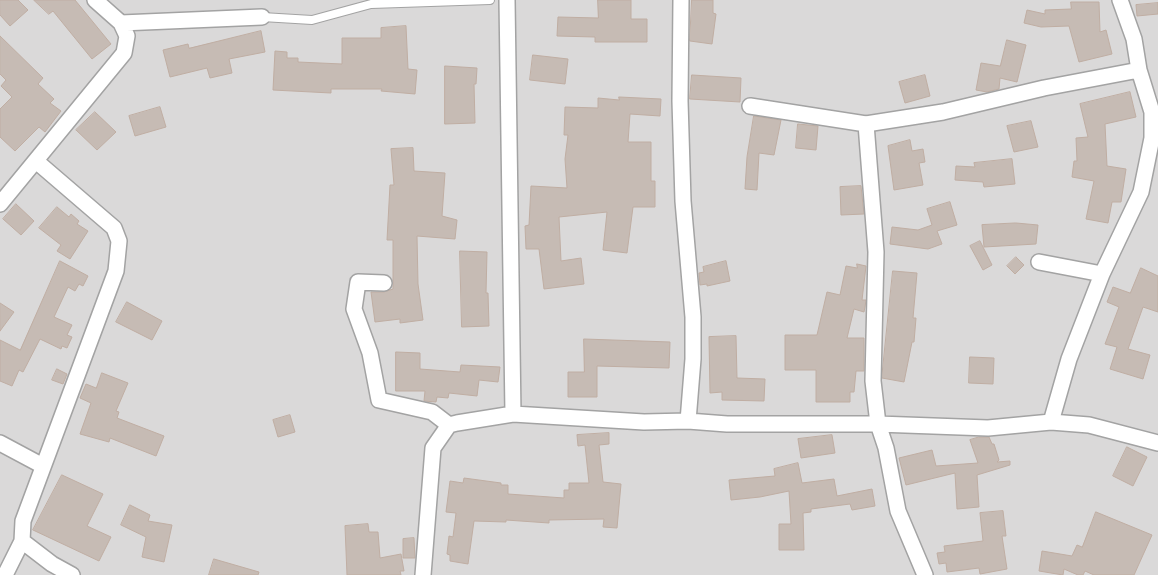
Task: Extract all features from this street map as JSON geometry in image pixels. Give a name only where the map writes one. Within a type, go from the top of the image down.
[{"type":"street","points":[[0,204],[124,53],[127,36],[121,23],[95,0]]},
{"type":"street","points":[[507,0],[513,414]]},
{"type":"street","points":[[681,0],[680,102],[683,201],[693,317],[688,421]]},
{"type":"street","points":[[1051,422],[1069,359],[1102,274],[1141,192],[1155,138],[1152,112],[1139,70],[1134,39],[1120,0]]},
{"type":"street","points":[[121,23],[262,17]]},
{"type":"street","points":[[750,106],[866,124],[942,112],[1044,88],[1139,70]]},
{"type":"street","points":[[866,124],[876,252],[874,381],[878,424],[886,448],[898,511],[925,575]]},
{"type":"street","points":[[5,575],[22,541],[23,521],[116,270],[119,242],[114,228],[36,161]]},
{"type":"street","points":[[1039,262],[1102,274]]},
{"type":"street","points":[[384,283],[358,282],[354,309],[370,353],[380,400],[432,412],[449,425]]},
{"type":"street","points":[[423,575],[433,448],[449,425],[513,414],[644,422],[878,424],[988,428],[1051,422],[1098,427],[1158,443]]},
{"type":"street","points":[[0,443],[43,466]]},
{"type":"street","points":[[22,541],[52,564],[72,575]]},
{"type":"lane","points":[[262,17],[312,20],[371,4],[490,0]]},
{"type":"shaded area","points":[[0,0],[1158,0],[1158,575],[0,575]]},
{"type":"building","points":[[0,0],[18,0],[28,10],[10,26],[0,15]]},
{"type":"building","points":[[34,0],[75,0],[111,44],[92,59],[53,11],[49,14]]},
{"type":"building","points":[[598,0],[631,0],[631,19],[647,19],[647,42],[595,42],[595,37],[557,36],[558,17],[598,18]]},
{"type":"building","points":[[692,0],[713,0],[713,13],[716,14],[712,44],[690,41]]},
{"type":"building","points":[[1071,2],[1099,2],[1100,32],[1106,30],[1112,54],[1079,62],[1069,26],[1041,27],[1024,23],[1027,10],[1045,14],[1045,10],[1071,9]]},
{"type":"building","points":[[1158,3],[1158,14],[1137,16],[1136,5]]},
{"type":"building","points":[[406,26],[408,69],[417,70],[415,94],[381,91],[382,89],[331,89],[331,93],[273,90],[275,51],[287,52],[287,58],[298,58],[298,62],[342,64],[342,38],[381,38],[381,28]]},
{"type":"building","points":[[261,31],[265,52],[229,59],[232,73],[210,78],[207,68],[170,77],[163,50],[188,44],[189,48]]},
{"type":"building","points":[[0,36],[43,78],[38,84],[54,99],[50,103],[61,111],[45,132],[39,127],[15,151],[0,137],[0,109],[12,97],[1,86],[6,80],[0,74]]},
{"type":"building","points":[[1007,40],[1026,45],[1017,82],[1000,78],[999,89],[987,92],[976,90],[981,63],[1000,66]]},
{"type":"building","points":[[533,55],[568,59],[565,84],[530,80]]},
{"type":"building","points":[[445,66],[477,68],[476,84],[474,84],[475,123],[445,124]]},
{"type":"building","points":[[692,75],[741,78],[740,102],[690,99]]},
{"type":"building","points":[[925,75],[930,96],[905,103],[899,82]]},
{"type":"building","points":[[1130,92],[1136,117],[1105,124],[1107,166],[1126,169],[1121,202],[1112,202],[1108,223],[1086,219],[1094,181],[1072,177],[1074,161],[1077,161],[1076,138],[1088,137],[1080,104]]},
{"type":"building","points":[[619,97],[661,99],[660,116],[630,114],[628,142],[651,142],[651,181],[655,181],[655,207],[633,207],[627,253],[603,250],[607,212],[559,217],[561,261],[581,258],[584,284],[544,289],[539,249],[526,249],[525,226],[529,225],[531,186],[567,188],[565,159],[568,135],[564,135],[565,107],[598,108],[598,98],[619,100]]},
{"type":"building","points":[[160,107],[166,127],[135,136],[129,116]]},
{"type":"building","points":[[95,112],[116,132],[97,150],[76,130]]},
{"type":"building","points":[[754,116],[781,120],[774,155],[759,153],[757,190],[745,189],[747,157]]},
{"type":"building","points":[[1031,121],[1038,147],[1014,152],[1007,126]]},
{"type":"building","points":[[798,124],[818,126],[816,150],[796,148]]},
{"type":"building","points":[[910,140],[912,151],[923,149],[925,162],[919,163],[923,185],[894,190],[888,146]]},
{"type":"building","points":[[413,148],[414,171],[445,173],[442,216],[457,220],[455,239],[417,236],[418,284],[423,320],[400,323],[400,319],[375,322],[371,292],[384,292],[393,289],[393,240],[387,240],[390,185],[394,185],[391,149]]},
{"type":"building","points":[[1012,159],[1015,184],[984,187],[983,182],[955,180],[956,166],[975,167],[974,163]]},
{"type":"building","points":[[861,186],[864,214],[841,215],[840,187]]},
{"type":"building","points":[[950,202],[957,225],[937,231],[942,244],[928,249],[890,244],[892,227],[918,230],[932,225],[927,209]]},
{"type":"building","points":[[16,204],[34,221],[21,235],[3,219]]},
{"type":"building","points":[[57,207],[69,217],[71,214],[79,221],[77,224],[88,231],[70,259],[57,251],[61,245],[39,228]]},
{"type":"building","points":[[1016,223],[1038,225],[1036,244],[984,247],[982,225]]},
{"type":"building","points":[[980,241],[992,265],[983,270],[970,246]]},
{"type":"building","points":[[460,251],[487,252],[486,293],[488,293],[489,326],[462,327]]},
{"type":"building","points":[[1016,257],[1024,265],[1015,274],[1007,266]]},
{"type":"building","points":[[60,261],[88,276],[83,286],[79,284],[75,291],[68,287],[54,317],[72,325],[67,335],[72,337],[67,348],[62,346],[61,349],[40,339],[23,372],[19,370],[12,386],[0,381],[0,340],[20,350]]},
{"type":"building","points":[[726,261],[730,281],[707,286],[707,284],[700,285],[699,273],[704,272],[703,267]]},
{"type":"building","points":[[857,264],[866,266],[862,300],[866,300],[864,312],[854,309],[847,338],[864,338],[864,371],[856,371],[854,392],[850,392],[850,402],[816,402],[816,370],[785,370],[785,335],[817,335],[827,292],[840,295],[846,266],[857,268]]},
{"type":"building","points":[[1141,268],[1158,276],[1158,312],[1143,307],[1128,349],[1150,355],[1143,379],[1110,369],[1117,347],[1105,344],[1119,307],[1107,302],[1113,287],[1130,293]]},
{"type":"building","points":[[893,271],[917,273],[913,318],[916,318],[914,342],[912,342],[904,382],[882,378]]},
{"type":"building","points":[[127,302],[162,321],[152,340],[116,322]]},
{"type":"building","points":[[0,303],[14,312],[0,331]]},
{"type":"building","points":[[736,336],[737,378],[765,379],[764,401],[722,400],[722,392],[710,393],[709,337]]},
{"type":"building","points":[[584,339],[670,342],[669,368],[597,366],[597,397],[568,397],[568,372],[584,372]]},
{"type":"building","points":[[396,352],[420,353],[420,369],[460,372],[461,365],[500,367],[498,382],[479,380],[477,396],[449,393],[448,398],[437,397],[436,402],[424,401],[425,391],[396,391]]},
{"type":"building","points":[[970,357],[994,358],[993,384],[969,383]]},
{"type":"building","points":[[57,369],[67,374],[63,384],[52,380]]},
{"type":"building","points":[[102,373],[128,383],[116,411],[119,412],[117,418],[164,436],[156,456],[110,438],[109,442],[80,434],[91,403],[80,398],[86,384],[96,388]]},
{"type":"building","points":[[290,415],[295,432],[278,437],[273,420]]},
{"type":"building","points":[[609,433],[609,444],[599,445],[603,482],[621,484],[617,528],[603,527],[604,519],[549,520],[549,523],[506,520],[506,522],[474,521],[468,564],[450,561],[450,555],[447,554],[449,536],[453,537],[456,513],[446,512],[450,481],[463,483],[464,478],[501,483],[501,485],[508,485],[508,494],[564,498],[564,490],[569,490],[569,483],[589,483],[585,445],[578,446],[577,435]]},
{"type":"building","points":[[832,435],[835,453],[801,458],[798,439]]},
{"type":"building","points":[[979,437],[989,437],[992,444],[994,444],[999,460],[997,462],[1010,461],[1010,465],[977,475],[979,507],[957,509],[955,473],[906,485],[899,458],[932,450],[936,466],[978,463],[970,440]]},
{"type":"building","points":[[1127,447],[1147,457],[1133,486],[1113,476]]},
{"type":"building","points":[[798,463],[802,483],[834,479],[837,496],[872,489],[875,506],[852,510],[850,504],[811,509],[811,512],[803,513],[804,550],[779,550],[779,524],[791,524],[789,491],[731,500],[729,480],[775,476],[774,469]]},
{"type":"building","points":[[62,475],[103,494],[87,526],[111,537],[99,561],[33,530]]},
{"type":"building","points":[[130,505],[150,515],[148,521],[172,525],[164,562],[142,557],[146,537],[121,525]]},
{"type":"building","points":[[1003,511],[1006,536],[1002,536],[1007,569],[980,574],[979,568],[947,572],[946,563],[939,564],[937,553],[945,552],[944,546],[983,541],[980,513]]},
{"type":"building","points":[[1096,512],[1152,535],[1134,575],[1094,575],[1085,571],[1083,575],[1078,575],[1064,569],[1063,575],[1039,571],[1042,551],[1072,556],[1077,545],[1082,547]]},
{"type":"building","points":[[368,524],[369,532],[378,532],[380,558],[401,554],[404,571],[400,571],[401,575],[347,575],[345,526]]},
{"type":"building","points":[[414,538],[415,558],[403,558],[403,539]]},
{"type":"building","points":[[214,559],[259,572],[258,575],[209,575]]}]
